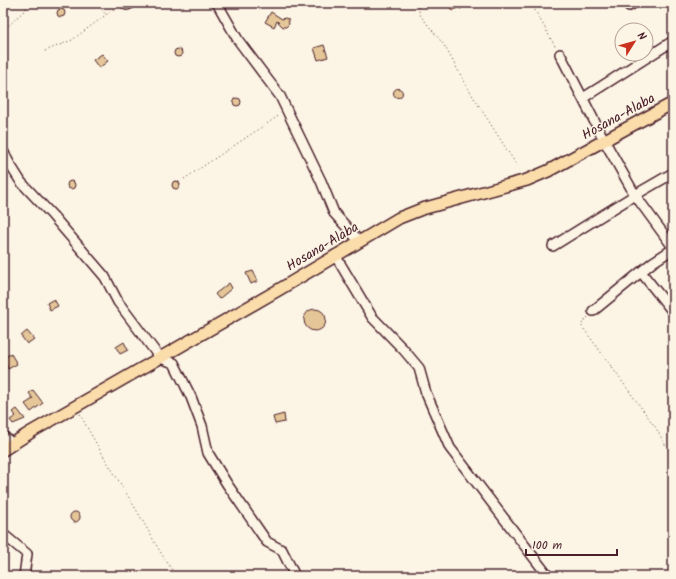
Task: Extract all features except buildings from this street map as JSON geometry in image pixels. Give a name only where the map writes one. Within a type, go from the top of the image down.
[{"type":"main road","name":"Hosana-Alaba","points":[[8,447],[399,218],[422,209],[527,180],[548,171],[673,103]]},
{"type":"street","points":[[217,3],[238,40],[280,96],[321,181],[334,213],[359,241]]},
{"type":"street","points":[[583,98],[673,41]]},
{"type":"street","points":[[560,54],[604,140],[635,195],[673,248],[593,310]]},
{"type":"street","points":[[3,151],[8,163],[21,182],[52,215],[105,277],[118,302],[160,358],[174,363],[191,397],[202,426],[208,453],[266,542],[282,550],[296,576]]},
{"type":"street","points":[[553,246],[673,173]]},
{"type":"street","points":[[336,255],[372,316],[403,348],[419,368],[426,393],[450,448],[548,576]]},
{"type":"street","points":[[641,272],[673,312]]},
{"type":"street","points":[[3,436],[8,447]]},
{"type":"street","points":[[3,534],[27,554],[24,576]]},
{"type":"path","points":[[3,31],[26,9],[26,3]]},
{"type":"path","points":[[69,3],[78,7],[89,3]]},
{"type":"path","points":[[97,3],[106,15]]},
{"type":"path","points":[[417,3],[420,15],[444,45],[469,90],[527,180]]},
{"type":"path","points":[[531,3],[560,54]]},
{"type":"path","points":[[45,51],[72,40],[118,6],[129,4]]},
{"type":"path","points":[[184,179],[287,110]]},
{"type":"path","points":[[593,310],[581,326],[656,428],[673,459]]},
{"type":"path","points":[[76,406],[94,441],[165,560],[177,576]]}]
